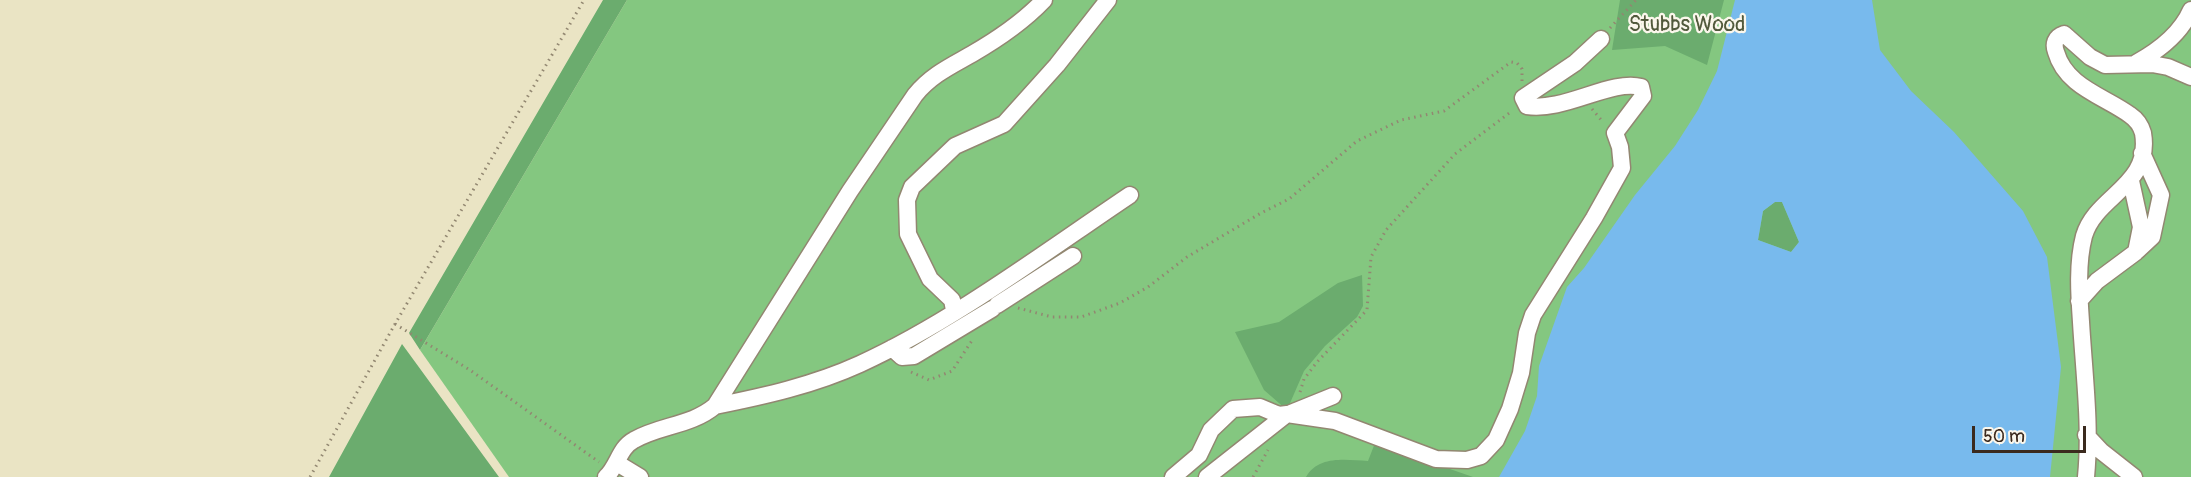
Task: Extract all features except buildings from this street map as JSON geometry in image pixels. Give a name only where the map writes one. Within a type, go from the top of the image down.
[{"type":"lane","points":[[640,477],[613,469],[623,450],[635,439],[704,415],[715,405],[850,191],[926,82],[942,70],[995,40],[1044,0]]},
{"type":"lane","points":[[954,310],[952,300],[930,279],[908,234],[907,200],[912,187],[955,146],[1004,124],[1057,65],[1108,0]]},
{"type":"lane","points":[[2130,66],[2161,47],[2191,10]]},
{"type":"lane","points":[[2086,477],[2079,301],[2085,234],[2097,214],[2131,181],[2142,153],[2143,133],[2132,116],[2073,80],[2058,59],[2054,46],[2056,39],[2064,34],[2098,62],[2130,66],[2152,64],[2168,67],[2191,77]]},
{"type":"lane","points":[[1208,477],[1287,414],[1335,421],[1436,459],[1467,460],[1481,456],[1496,440],[1510,408],[1521,373],[1527,333],[1539,302],[1594,218],[1622,168],[1620,147],[1615,133],[1643,96],[1641,87],[1629,84],[1582,99],[1531,107],[1524,105],[1523,98],[1575,63],[1601,39]]},
{"type":"lane","points":[[2079,301],[2097,280],[2136,252],[2152,237],[2161,195],[2142,153]]},
{"type":"lane","points":[[2131,181],[2141,227],[2136,252]]},
{"type":"lane","points":[[715,405],[753,398],[818,380],[891,348],[954,310],[1130,195]]},
{"type":"lane","points":[[891,348],[902,357],[914,356],[1073,256]]},
{"type":"lane","points":[[1173,477],[1199,455],[1211,430],[1233,409],[1243,406],[1260,407],[1279,416],[1333,396]]},
{"type":"lane","points":[[2086,435],[2101,451],[2134,477]]},
{"type":"path","points":[[310,477],[395,324],[584,0]]},
{"type":"path","points":[[1601,39],[1636,0]]},
{"type":"path","points":[[995,307],[1065,318],[1081,317],[1120,303],[1148,287],[1187,257],[1289,199],[1357,141],[1401,120],[1444,111],[1511,62],[1517,63],[1522,69],[1523,98],[1492,128],[1441,167],[1386,230],[1371,257],[1367,310],[1310,371],[1295,404],[1287,414]]},
{"type":"path","points":[[1582,99],[1615,133]]},
{"type":"path","points":[[395,324],[470,370],[595,461],[613,469]]},
{"type":"path","points":[[906,370],[929,380],[952,371],[976,333]]},
{"type":"green space","points":[[603,0],[627,0],[420,350],[409,333]]},
{"type":"green space","points":[[627,0],[2191,0],[2191,477],[509,477],[420,350]]},
{"type":"green space","name":"Stubbs Wood","points":[[1620,0],[1724,0],[1707,65],[1665,46],[1612,50]]},
{"type":"green space","points":[[1775,202],[1782,202],[1799,242],[1791,252],[1758,240],[1763,211]]},
{"type":"green space","points":[[1362,275],[1363,306],[1357,317],[1325,346],[1304,371],[1287,410],[1264,390],[1235,332],[1279,322],[1338,283]]},
{"type":"green space","points":[[402,344],[499,477],[329,477]]},
{"type":"green space","points":[[1375,443],[1473,477],[1306,477],[1311,470],[1326,462],[1334,460],[1368,461]]},
{"type":"water","points":[[1735,0],[1872,0],[1880,50],[1911,91],[1954,132],[2023,211],[2047,257],[2061,367],[2050,477],[1499,477],[1525,431],[1537,396],[1539,366],[1567,287],[1584,268],[1635,195],[1675,146],[1698,110],[1717,71]],"holes":[[[1775,202],[1782,202],[1799,242],[1791,252],[1758,240],[1763,211]]]}]
